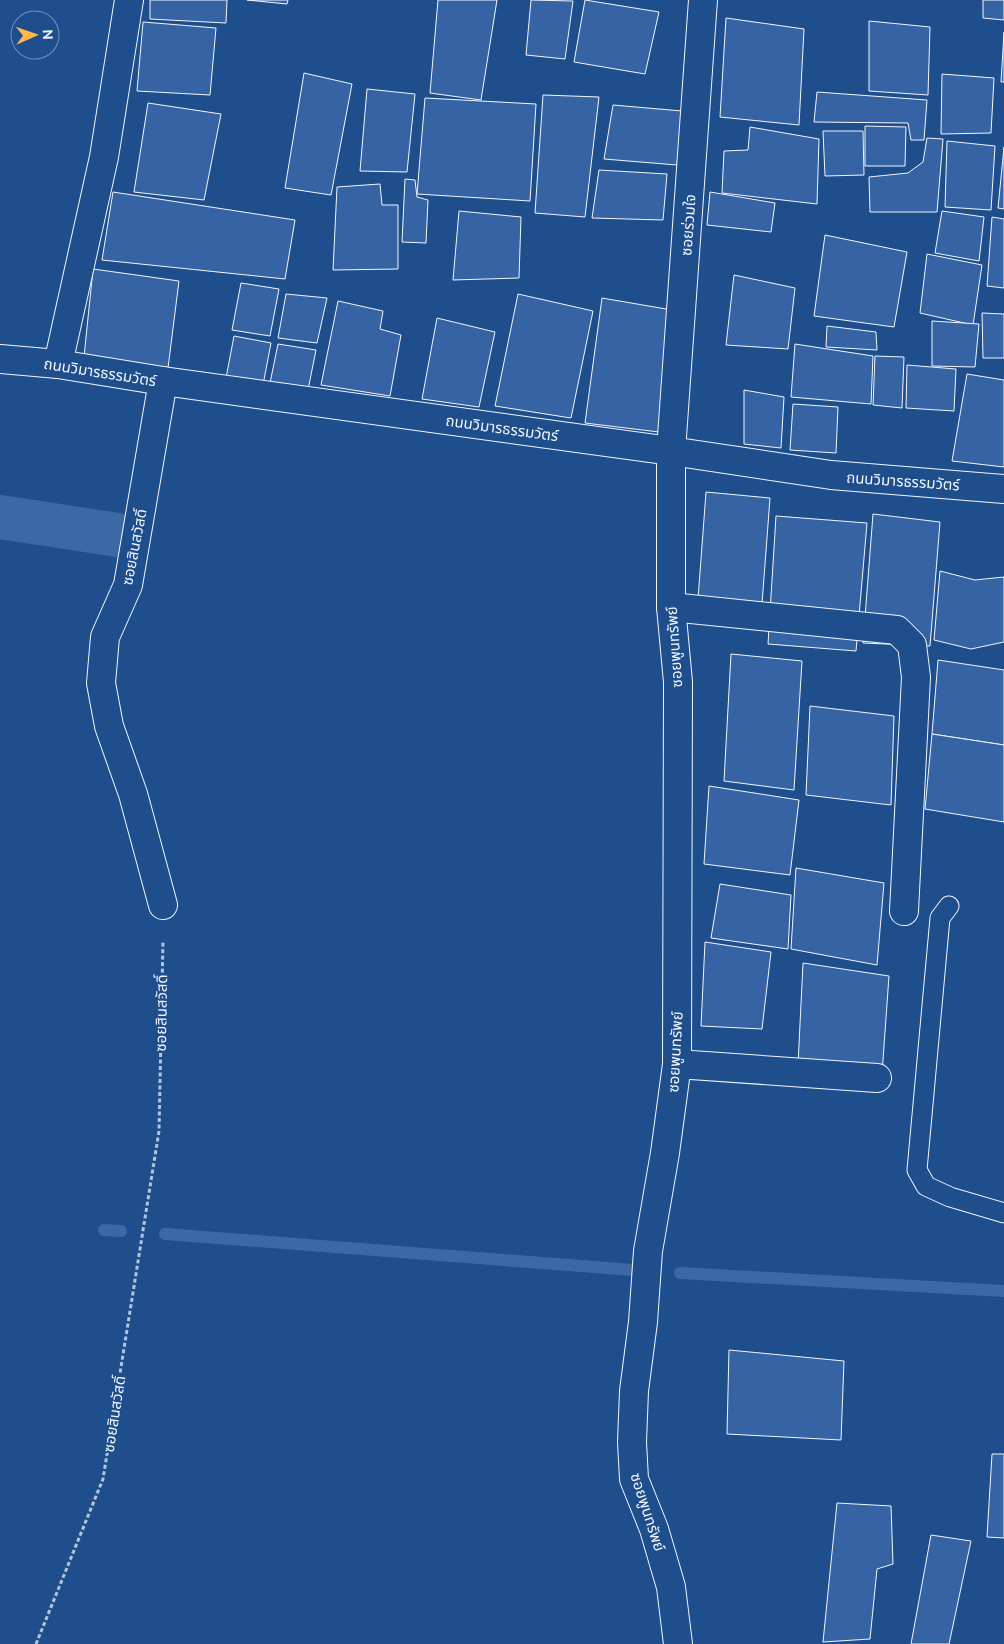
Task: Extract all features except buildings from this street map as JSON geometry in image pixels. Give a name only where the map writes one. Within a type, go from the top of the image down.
[{"type":"street","points":[[58,364],[104,157],[129,0]]},
{"type":"street","name":"ซอยร่วมใจ","points":[[671,451],[703,0]]},
{"type":"street","name":"ถนนวิมารธรรมวัตร์","points":[[0,359],[58,364],[163,381],[831,475],[1004,489]]},
{"type":"street","name":"ซอยสินสวัสดิ์","points":[[163,381],[128,585],[105,637],[102,683],[108,726],[133,794],[163,905]]},
{"type":"street","name":"ซอยพูนทรัพย์","points":[[671,451],[671,607],[678,682],[677,1064],[665,1153],[648,1251],[643,1322],[634,1391],[632,1442],[634,1479],[654,1529],[671,1587],[678,1644]]},
{"type":"street","points":[[671,607],[897,630],[912,645],[916,677],[904,911]]},
{"type":"street","points":[[677,1064],[877,1078]]},
{"type":"lane","points":[[949,906],[940,918],[917,1170],[926,1186],[950,1197],[1004,1213]]},
{"type":"path","name":"ซอยสินสวัสดิ์","points":[[36,1644],[103,1480],[159,1131],[163,905]]},
{"type":"waterway","points":[[0,517],[118,535]]},
{"type":"waterway","points":[[104,1230],[121,1231]]},
{"type":"waterway","points":[[165,1234],[633,1270]]},
{"type":"waterway","points":[[680,1273],[1004,1291]]}]
